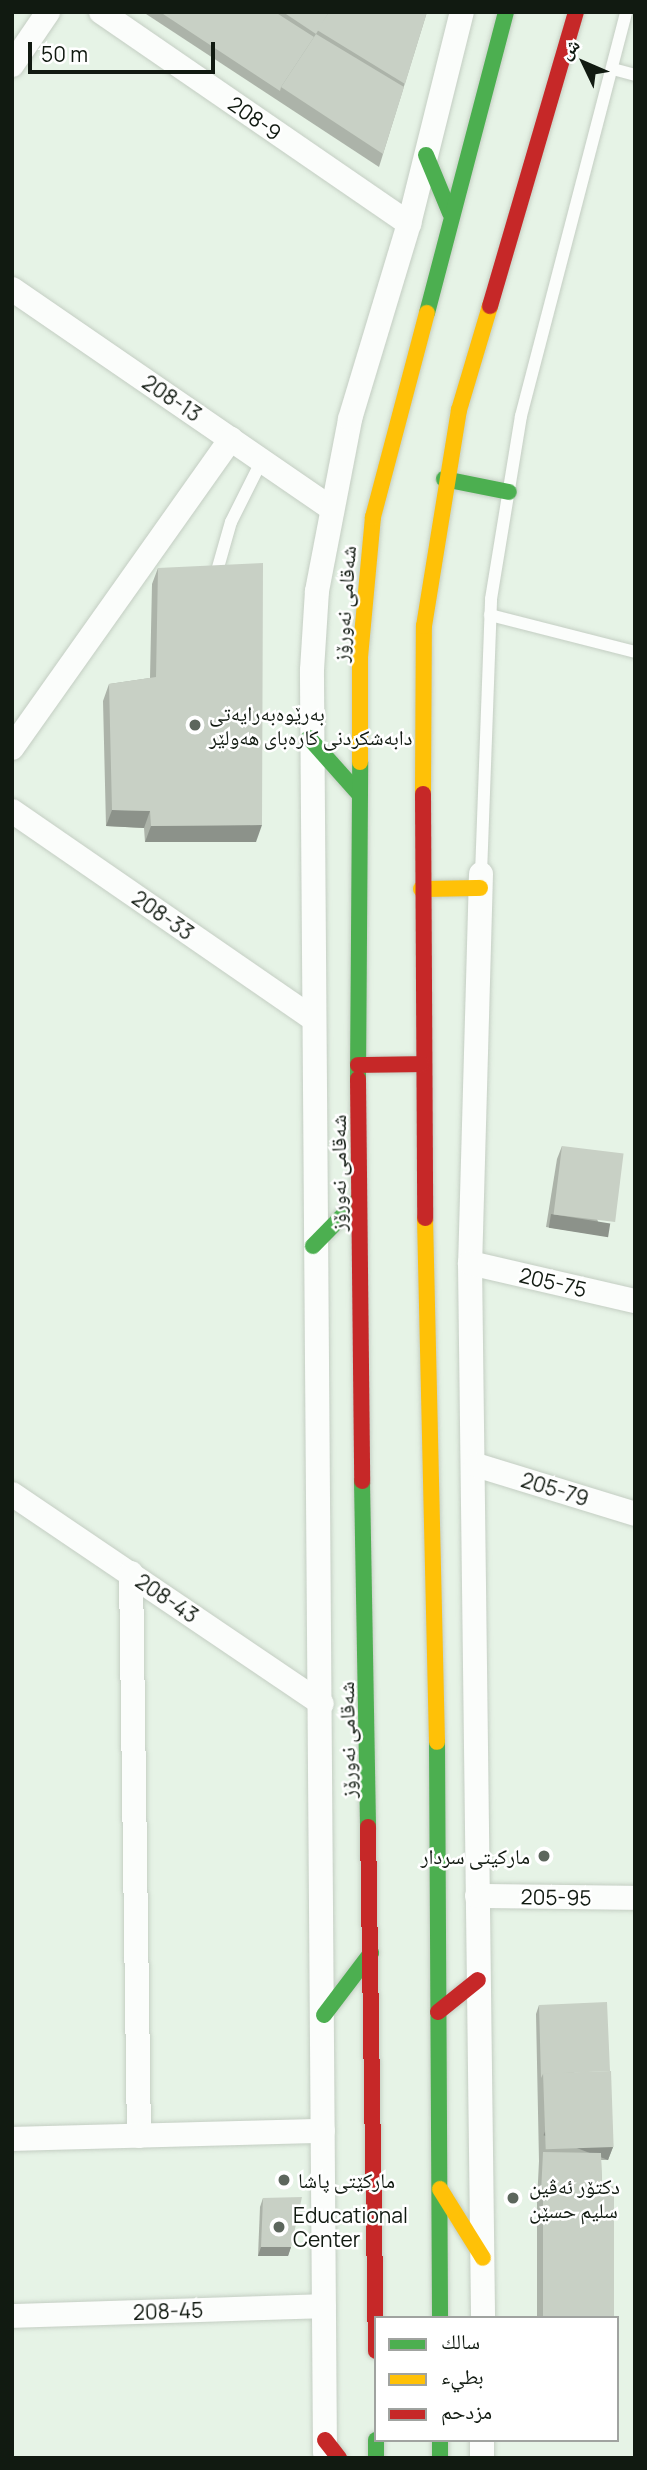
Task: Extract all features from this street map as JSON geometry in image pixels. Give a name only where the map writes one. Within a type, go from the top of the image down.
[{"type":"main road","name":"شەقامی نەورۆز","points":[[376,2316],[358,1199],[360,657],[373,517],[450,213],[506,12]]},
{"type":"main road","points":[[440,2316],[436,1603],[421,1064],[424,626],[444,480],[576,12]]},
{"type":"main road","points":[[426,155],[450,213]]},
{"type":"main road","points":[[444,480],[509,492]]},
{"type":"main road","points":[[309,738],[359,794]]},
{"type":"main road","points":[[421,889],[481,881]]},
{"type":"main road","points":[[358,1065],[421,1064]]},
{"type":"main road","points":[[313,1246],[358,1199]]},
{"type":"main road","points":[[324,2015],[371,1953]]},
{"type":"main road","points":[[438,2012],[478,1980]]},
{"type":"main road","points":[[439,2188],[483,2258]]},
{"type":"street","points":[[12,65],[48,12]]},
{"type":"street","name":"208-9","points":[[101,12],[409,224]]},
{"type":"street","points":[[330,2452],[324,2306],[322,1704],[313,1246],[309,738],[317,591],[349,419],[409,224],[460,13]]},
{"type":"street","name":"208-13","points":[[12,289],[331,508]]},
{"type":"street","points":[[12,748],[231,439]]},
{"type":"street","name":"208-33","points":[[12,811],[313,1019]]},
{"type":"street","points":[[481,881],[470,1263],[476,1465],[482,2316]]},
{"type":"street","name":"205-75","points":[[470,1263],[635,1301]]},
{"type":"street","name":"205-79","points":[[476,1465],[635,1514]]},
{"type":"street","name":"208-43","points":[[12,1494],[322,1704]]},
{"type":"street","points":[[131,1573],[139,2136]]},
{"type":"street","name":"205-95","points":[[477,1896],[635,1898]]},
{"type":"street","points":[[12,2139],[323,2131]]},
{"type":"street","name":"208-45","points":[[12,2316],[324,2306]]},
{"type":"lane","points":[[481,881],[490,615],[521,416],[626,12]]},
{"type":"lane","points":[[613,69],[635,75]]},
{"type":"lane","points":[[217,571],[231,522],[262,460]]},
{"type":"lane","points":[[490,615],[635,652]]},
{"type":"building","points":[[160,12],[275,12],[314,37],[280,91]]},
{"type":"building","points":[[283,12],[329,12],[316,34]]},
{"type":"building","points":[[329,12],[427,12],[405,84],[317,30]]},
{"type":"building","points":[[316,34],[404,87],[383,154],[281,87]]},
{"type":"building","points":[[263,563],[262,825],[151,826],[150,811],[112,810],[109,684],[156,677],[158,568]]},
{"type":"building","points":[[562,1146],[624,1154],[615,1222],[554,1214]]},
{"type":"building","points":[[607,2002],[610,2071],[543,2074],[541,2078],[539,2005]]},
{"type":"building","points":[[611,2071],[614,2147],[546,2149],[543,2073]]},
{"type":"building","points":[[543,2152],[601,2153],[602,2186],[543,2186],[541,2193]]},
{"type":"building","points":[[543,2186],[614,2186],[614,2316],[543,2316]]},
{"type":"building","name":"Educational Center","points":[[302,2197],[291,2247],[261,2247],[263,2198]]},
{"type":"traffic: fast","points":[[427,313],[506,12]]},
{"type":"traffic: fast","points":[[426,155],[450,213]]},
{"type":"traffic: fast","points":[[444,479],[509,492]]},
{"type":"traffic: fast","points":[[309,738],[359,794]]},
{"type":"traffic: fast","points":[[358,1079],[360,762]]},
{"type":"traffic: fast","points":[[313,1246],[358,1200]]},
{"type":"traffic: fast","points":[[362,1481],[368,1827]]},
{"type":"traffic: fast","points":[[437,1742],[440,2316]]},
{"type":"traffic: fast","points":[[324,2015],[371,1953]]},
{"type":"traffic: fast","points":[[376,2442],[376,2458]]},
{"type":"traffic: fast","points":[[440,2442],[440,2458]]},
{"type":"traffic: slow","points":[[423,794],[424,626],[459,410],[490,306]]},
{"type":"traffic: slow","points":[[360,762],[360,657],[373,517],[427,313]]},
{"type":"traffic: slow","points":[[421,889],[480,888]]},
{"type":"traffic: slow","points":[[425,1218],[437,1742]]},
{"type":"traffic: slow","points":[[440,2189],[483,2258]]},
{"type":"traffic: jam","points":[[490,306],[576,12]]},
{"type":"traffic: jam","points":[[423,794],[425,1218]]},
{"type":"traffic: jam","points":[[358,1065],[421,1064]]},
{"type":"traffic: jam","points":[[358,1079],[362,1481]]},
{"type":"traffic: jam","points":[[368,1827],[375,2316]]},
{"type":"traffic: jam","points":[[438,2012],[478,1980]]},
{"type":"traffic: jam","points":[[325,2440],[339,2458]]},
{"type":"place","name":"بەرێوەبەرایەتی دابەشکردنی کارەبای هەولێر","points":[[195,725]]},
{"type":"place","name":"ماركيتى سردار","points":[[544,1856]]},
{"type":"place","name":"مارکێتی پاشا","points":[[284,2180]]},
{"type":"place","name":"دکتۆر ئەڤین سلیم حسێن","points":[[513,2198]]},
{"type":"place","name":"Educational Center","points":[[279,2227]]}]
